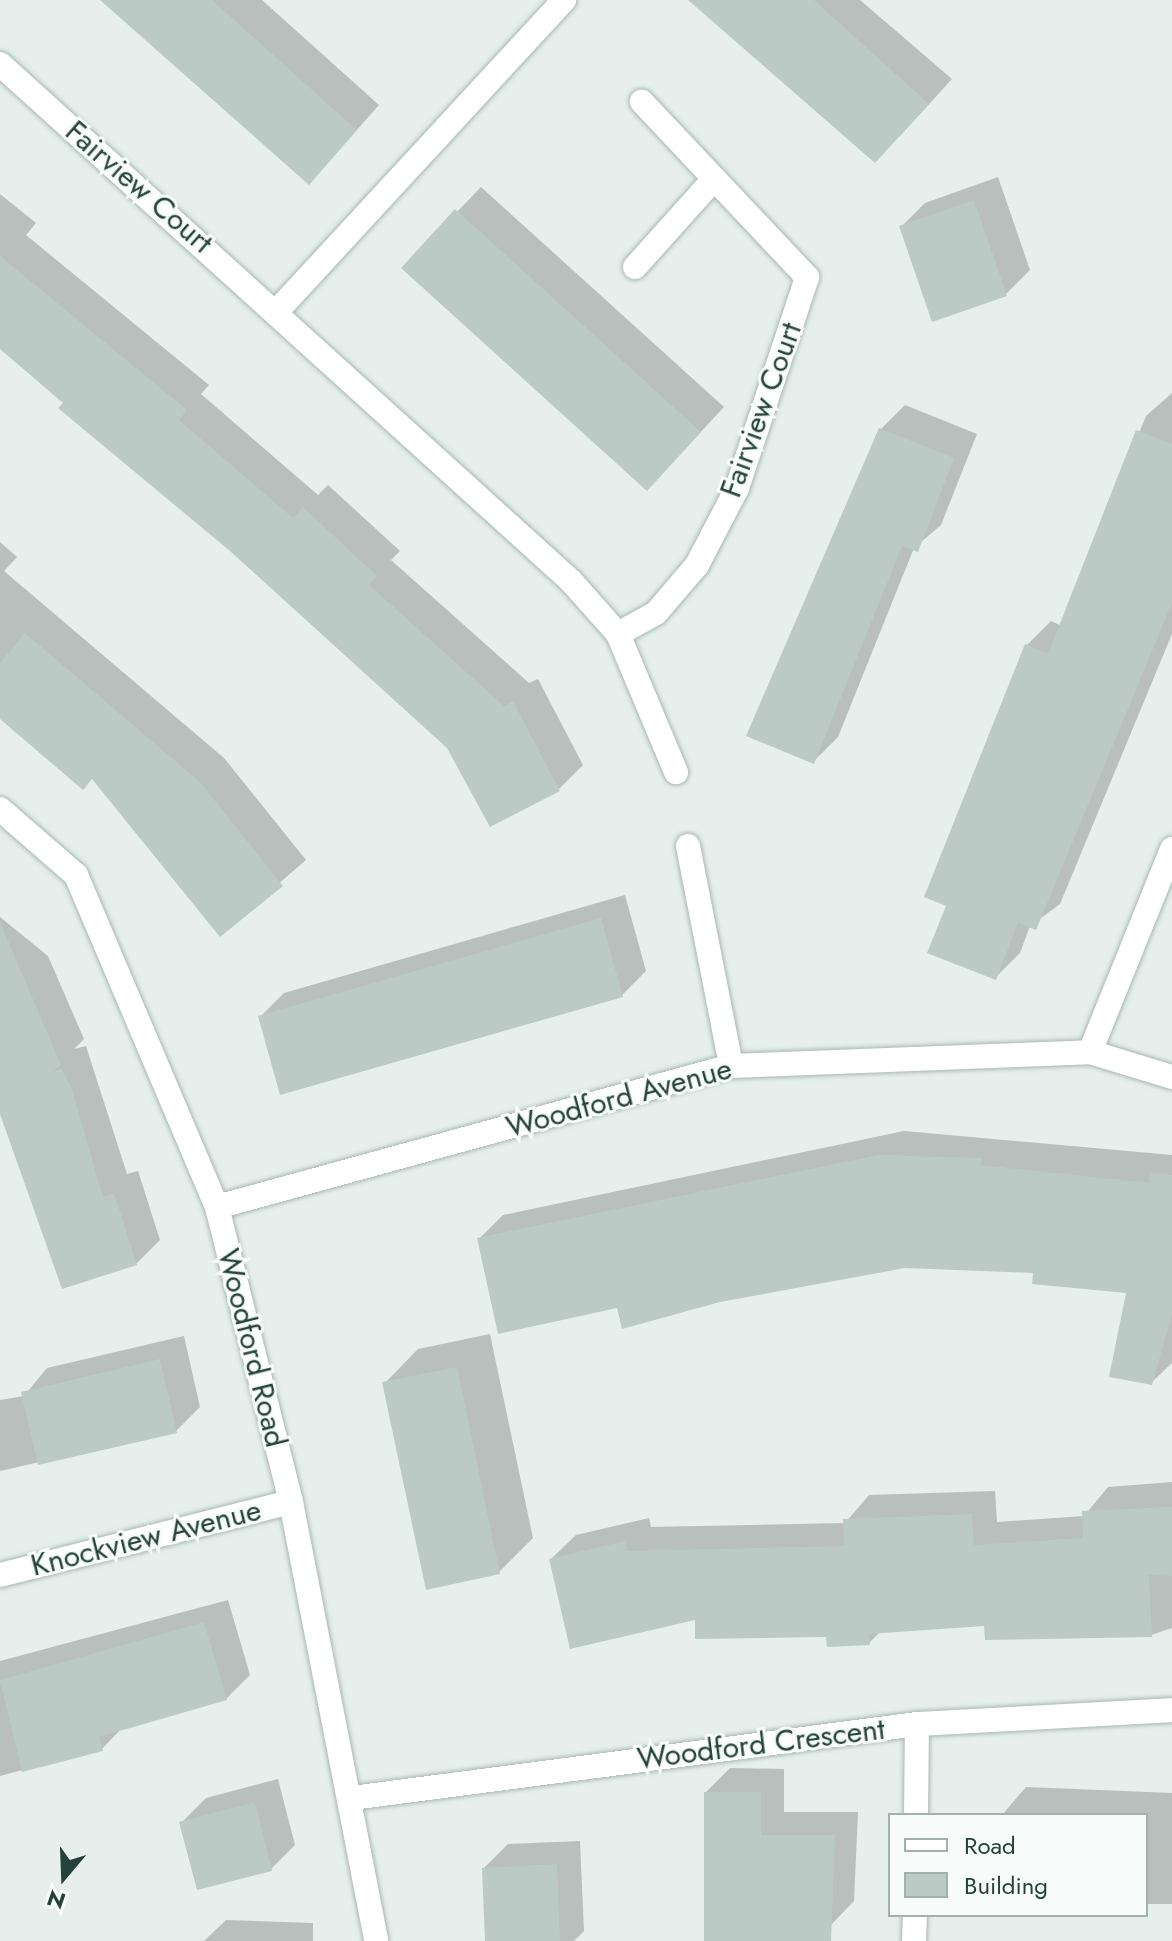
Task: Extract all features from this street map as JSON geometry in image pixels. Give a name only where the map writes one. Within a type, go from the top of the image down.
[{"type":"street","points":[[278,310],[564,0]]},
{"type":"street","name":"Fairview Court","points":[[0,64],[278,310],[571,581],[618,634],[676,772]]},
{"type":"street","name":"Fairview Court","points":[[618,634],[656,613],[697,565],[737,488],[807,277],[642,102]]},
{"type":"street","points":[[635,267],[714,179]]},
{"type":"street","name":"Woodford Road","points":[[0,809],[76,875],[217,1207],[291,1502],[352,1798],[376,1941]]},
{"type":"street","points":[[688,846],[731,1066]]},
{"type":"street","points":[[1090,1052],[1172,849]]},
{"type":"street","name":"Woodford Avenue","points":[[217,1207],[731,1066],[1090,1052],[1172,1077]]},
{"type":"street","name":"Knockview Avenue","points":[[0,1575],[291,1502]]},
{"type":"street","name":"Woodford Crescent","points":[[352,1798],[917,1724],[1172,1710]]},
{"type":"street","points":[[916,1813],[917,1724]]},
{"type":"street","points":[[914,1941],[915,1917]]},
{"type":"building","points":[[100,0],[212,0],[357,130],[309,185]]},
{"type":"building","points":[[688,0],[814,0],[929,104],[875,163]]},
{"type":"building","points":[[974,200],[1007,296],[932,322],[899,226]]},
{"type":"building","points":[[455,209],[701,432],[647,491],[401,268]]},
{"type":"building","points":[[0,256],[187,410],[179,420],[293,518],[303,507],[377,576],[369,585],[504,706],[513,701],[560,791],[490,827],[447,748],[230,551],[58,408],[63,403],[0,349]]},
{"type":"building","points":[[879,428],[954,458],[918,552],[902,546],[814,764],[746,736]]},
{"type":"building","points":[[1136,430],[1172,444],[1172,603],[1036,930],[1018,923],[996,980],[927,953],[946,906],[924,897],[1025,644],[1048,654]]},
{"type":"building","points":[[25,633],[200,782],[283,886],[220,937],[92,779],[83,790],[0,719],[0,663]]},
{"type":"building","points":[[601,918],[623,997],[280,1095],[258,1016]]},
{"type":"building","points":[[0,922],[61,1065],[53,1071],[62,1069],[72,1089],[103,1197],[114,1193],[137,1265],[62,1289],[0,1114]]},
{"type":"building","points":[[878,1155],[982,1158],[981,1165],[1149,1183],[1151,1173],[1172,1175],[1172,1314],[1152,1385],[1109,1377],[1126,1293],[1032,1284],[1033,1273],[905,1268],[720,1302],[622,1329],[617,1308],[498,1334],[477,1238]]},
{"type":"building","points":[[160,1359],[177,1433],[38,1465],[21,1392]]},
{"type":"building","points":[[457,1367],[500,1574],[426,1590],[382,1382]]},
{"type":"building","points":[[1172,1507],[1172,1576],[1149,1575],[1152,1637],[985,1640],[984,1626],[869,1634],[870,1645],[827,1647],[826,1637],[695,1639],[695,1620],[570,1649],[549,1559],[625,1541],[627,1551],[844,1546],[843,1519],[972,1514],[974,1545],[1083,1538],[1082,1511]]},
{"type":"building","points":[[204,1622],[227,1700],[99,1737],[103,1751],[22,1772],[0,1680]]},
{"type":"building","points":[[704,1792],[761,1792],[761,1835],[835,1835],[831,1941],[704,1941]]},
{"type":"building","points":[[255,1802],[272,1871],[197,1890],[179,1822]]},
{"type":"building","points":[[557,1864],[560,1941],[485,1941],[482,1868]]}]
